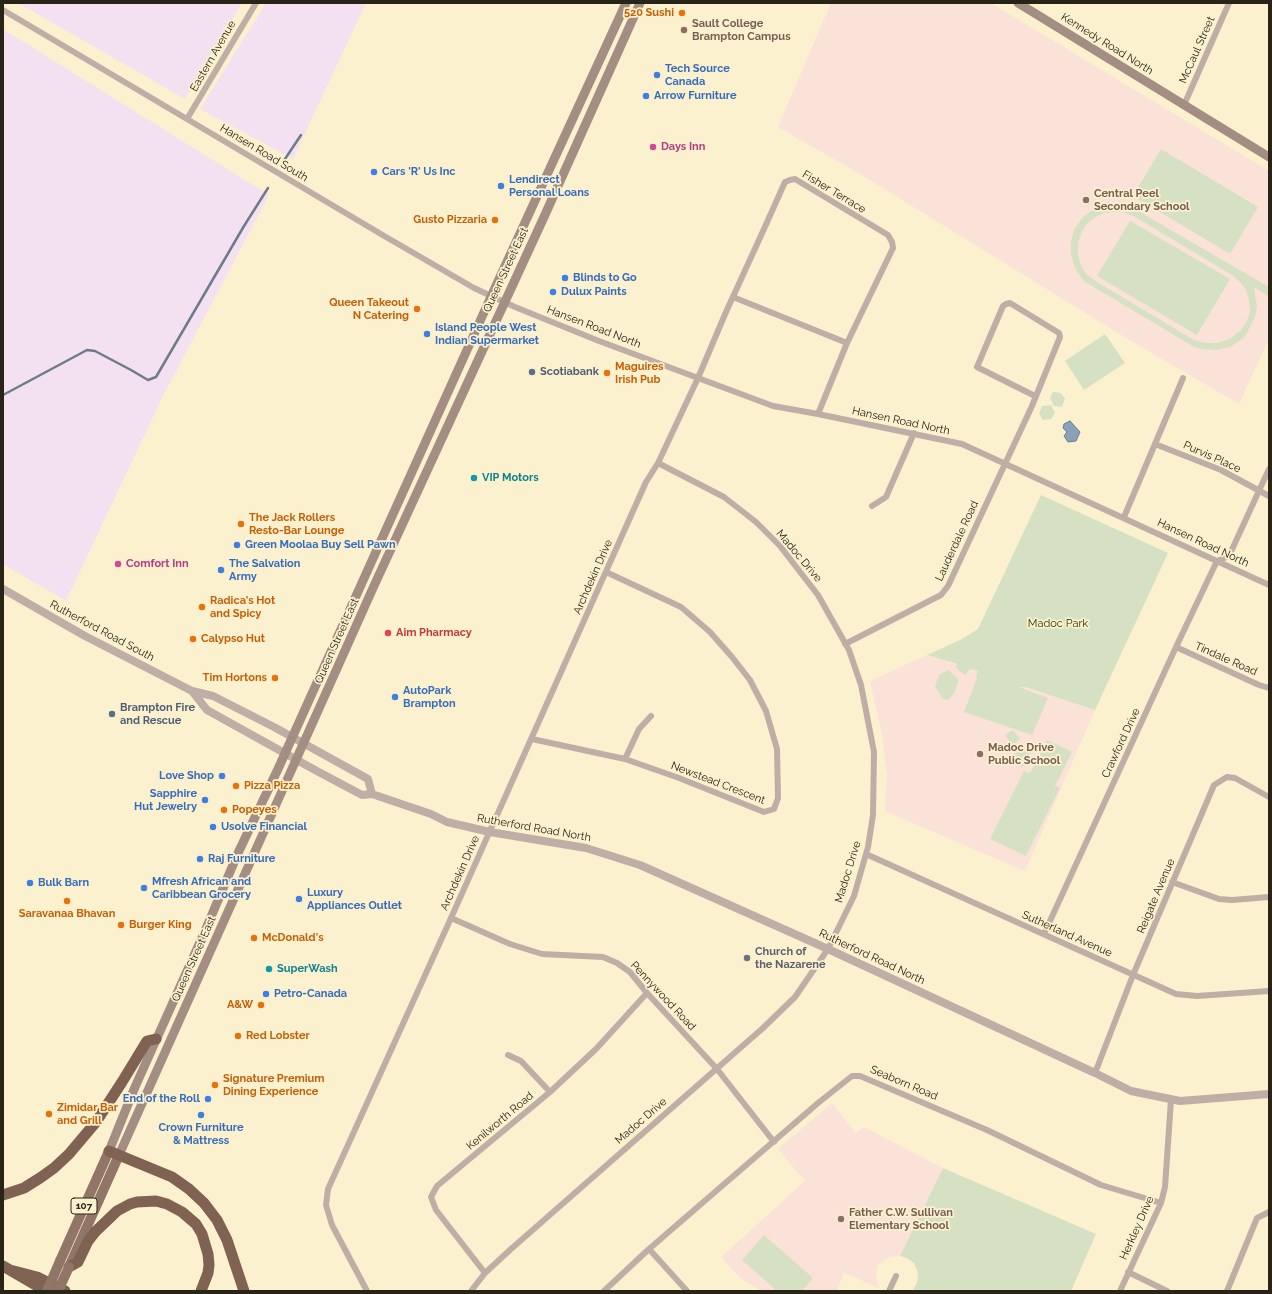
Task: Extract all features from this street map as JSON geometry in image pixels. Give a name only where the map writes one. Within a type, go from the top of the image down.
[{"type":"highway","points":[[3,1195],[24,1188],[54,1168],[69,1154],[96,1122],[147,1041],[156,1038]]},
{"type":"highway","points":[[114,1153],[172,1177],[189,1189],[204,1203],[217,1220],[227,1240],[244,1291]]},
{"type":"highway","points":[[64,1264],[78,1262],[88,1241],[116,1211],[137,1202],[156,1201],[167,1204],[182,1212],[196,1224],[202,1234],[208,1254],[209,1266],[201,1291]]},
{"type":"highway","points":[[7,1268],[47,1291]]},
{"type":"highway","points":[[7,1268],[37,1277],[65,1291]]},
{"type":"main road","name":"Queen Street East","points":[[114,1153],[156,1038],[208,924],[238,853],[285,753],[626,3]]},
{"type":"main road","name":"Queen Street East","points":[[47,1291],[64,1264],[297,760],[373,588],[640,3]]},
{"type":"main road","name":"Kennedy Road North","points":[[1023,4],[1269,157]]},
{"type":"main road","name":"Queen Street East","points":[[58,1291],[64,1264]]},
{"type":"street","name":"Eastern Avenue","points":[[188,119],[256,3]]},
{"type":"street","name":"McCaul Street","points":[[1184,105],[1229,3]]},
{"type":"street","name":"Hansen Road South","points":[[3,10],[474,288],[518,308]]},
{"type":"street","name":"Fisher Terrace","points":[[698,378],[785,182],[795,179],[888,235],[892,242],[893,248],[847,343],[818,414]]},
{"type":"street","points":[[734,297],[847,343]]},
{"type":"street","name":"Lauderdale Road","points":[[845,644],[941,595],[948,586],[1004,463],[1030,411],[1060,338],[1058,333],[1010,303],[1006,304],[1003,306],[977,368],[1035,396]]},
{"type":"street","name":"Hansen Road North","points":[[518,308],[599,341],[773,406],[914,433],[962,444],[1269,584]]},
{"type":"street","name":"Archdekin Drive","points":[[367,1291],[332,1226],[326,1205],[328,1189],[532,739],[646,482],[658,463],[698,378]]},
{"type":"street","points":[[1124,517],[1183,378]]},
{"type":"street","points":[[872,506],[886,497],[914,433]]},
{"type":"street","name":"Purvis Place","points":[[1155,444],[1221,470],[1269,496]]},
{"type":"street","name":"Madoc Drive","points":[[471,1291],[485,1273],[717,1069],[781,1012],[795,997],[828,949],[854,896],[866,854],[873,815],[874,752],[861,685],[849,650],[818,595],[780,546],[756,522],[724,496],[658,463]]},
{"type":"street","points":[[1217,561],[1229,556],[1269,469]]},
{"type":"street","name":"Crawford Drive","points":[[1044,934],[1217,561]]},
{"type":"street","name":"Newstead Crescent","points":[[532,739],[625,759],[679,778],[764,812],[774,809],[778,798],[777,750],[766,711],[750,680],[710,632],[680,607],[606,572]]},
{"type":"street","name":"Rutherford Road South","points":[[3,589],[82,634],[192,691],[214,696],[368,779],[372,794]]},
{"type":"street","name":"Tindale Road","points":[[1176,647],[1259,685],[1269,688]]},
{"type":"street","name":"Rutherford Road South","points":[[192,691],[207,710],[297,760]]},
{"type":"street","points":[[625,759],[639,729],[651,716]]},
{"type":"street","name":"Rutherford Road North","points":[[297,760],[362,794],[372,794],[431,814],[447,822],[490,832],[586,848],[640,865],[828,949],[1131,1091],[1180,1101],[1269,1094]]},
{"type":"street","name":"Reigate Avenue","points":[[1095,1073],[1172,882],[1214,785],[1227,777],[1235,778],[1269,797]]},
{"type":"street","name":"Sutherland Avenue","points":[[866,854],[1176,994],[1197,996],[1269,990]]},
{"type":"street","points":[[1172,882],[1207,896],[1219,899],[1232,900],[1269,897]]},
{"type":"street","name":"Pennywood Road","points":[[451,918],[510,944],[542,954],[603,957],[617,963],[630,972],[647,993],[717,1069],[774,1142]]},
{"type":"street","name":"Kenilworth Road","points":[[485,1273],[436,1210],[431,1197],[437,1186],[550,1092],[596,1049],[647,993]]},
{"type":"street","points":[[508,1056],[521,1062],[550,1092]]},
{"type":"street","name":"Seaborn Road","points":[[604,1291],[649,1249],[845,1080],[852,1076],[860,1076],[987,1130],[1101,1185],[1161,1204]]},
{"type":"street","name":"Herkley Drive","points":[[1120,1291],[1161,1204],[1165,1187],[1172,1100]]},
{"type":"street","points":[[1227,1291],[1257,1218],[1269,1212]]},
{"type":"street","points":[[649,1249],[687,1291]]},
{"type":"street","points":[[1128,1272],[1167,1291]]},
{"type":"street","points":[[889,1291],[896,1276]]},
{"type":"shaded area","points":[[18,3],[242,3],[185,99]]},
{"type":"shaded area","points":[[266,3],[366,3],[293,159],[200,109]]},
{"type":"shaded area","name":"Central Peel Secondary School","points":[[831,3],[991,3],[1269,171],[1269,339],[1239,404],[1131,341],[860,174],[778,127]]},
{"type":"shaded area","points":[[3,29],[269,195],[163,396],[66,601],[3,564]]},
{"type":"shaded area","name":"Madoc Drive Public School","points":[[927,655],[1095,710],[1025,871],[885,811],[887,774],[882,735],[870,681]]},
{"type":"shaded area","name":"Father C.W. Sullivan Elementary School","points":[[832,1103],[856,1133],[864,1127],[943,1168],[900,1256],[890,1257],[878,1265],[876,1275],[879,1288],[844,1273],[837,1291],[762,1291],[740,1278],[721,1257],[805,1181],[778,1149]]},
{"type":"green space","points":[[1161,149],[1258,207],[1230,254],[1133,196]]},
{"type":"green space","points":[[1107,204],[1120,204],[1133,208],[1269,287],[1268,296],[1254,287],[1257,306],[1255,317],[1247,333],[1242,339],[1230,347],[1216,350],[1194,347],[1082,279],[1075,268],[1071,254],[1071,241],[1075,228],[1083,217],[1094,209]],"holes":[[[1104,213],[1125,213],[1135,217],[1232,275],[1240,282],[1246,290],[1250,311],[1247,321],[1241,330],[1231,338],[1219,343],[1206,343],[1194,340],[1094,280],[1085,273],[1080,263],[1078,243],[1086,225],[1094,218]]]},
{"type":"green space","points":[[1130,221],[1230,279],[1197,335],[1097,276]]},
{"type":"green space","points":[[1105,334],[1125,363],[1084,390],[1065,361]]},
{"type":"green space","points":[[1053,392],[1061,393],[1065,399],[1062,407],[1054,406],[1050,398]]},
{"type":"green space","points":[[1051,405],[1055,413],[1051,419],[1043,420],[1039,414],[1042,406]]},
{"type":"green space","name":"Madoc Park","points":[[1041,495],[1168,553],[1095,710],[1025,687],[1019,687],[1048,698],[1032,735],[964,712],[977,678],[978,671],[970,669],[965,675],[956,668],[957,664],[927,655],[962,639],[978,629]]},
{"type":"green space","points":[[948,670],[959,680],[954,693],[948,700],[943,699],[935,687],[939,675]]},
{"type":"green space","points":[[1013,730],[1020,739],[1012,745],[1005,735]]},
{"type":"green space","points":[[1047,740],[1072,752],[1055,786],[1060,788],[1026,856],[990,839],[1024,771],[1030,773]]},
{"type":"green space","points":[[1022,748],[1029,752],[1031,757],[1028,764],[1019,766],[1010,762],[1011,757]]},
{"type":"green space","points":[[943,1168],[1096,1234],[1071,1291],[912,1291],[917,1283],[918,1273],[914,1263],[907,1258],[900,1256]]},
{"type":"green space","points":[[764,1235],[813,1278],[802,1291],[777,1291],[742,1260]]},
{"type":"water","points":[[1070,421],[1080,432],[1076,441],[1068,442],[1064,436],[1067,432],[1063,428],[1064,424]]},
{"type":"waterway","points":[[285,159],[301,135]]},
{"type":"waterway","points":[[3,395],[87,350],[95,351],[148,380],[156,377],[244,226],[268,188]]},
{"type":"place","name":"520 Sushi","points":[[682,13]]},
{"type":"place","name":"Sault College Brampton Campus","points":[[684,30]]},
{"type":"place","name":"Tech Source Canada","points":[[657,75]]},
{"type":"place","name":"Arrow Furniture","points":[[646,96]]},
{"type":"place","name":"Days Inn","points":[[653,147]]},
{"type":"place","name":"Cars 'R' Us Inc","points":[[374,172]]},
{"type":"place","name":"Lendirect Personal Loans","points":[[501,186]]},
{"type":"place","name":"Central Peel Secondary School","points":[[1086,200]]},
{"type":"place","name":"Gusto Pizzaria","points":[[495,220]]},
{"type":"place","name":"Blinds to Go","points":[[565,278]]},
{"type":"place","name":"Dulux Paints","points":[[553,292]]},
{"type":"place","name":"Queen Takeout N Catering","points":[[417,309]]},
{"type":"place","name":"Island People West Indian Supermarket","points":[[427,334]]},
{"type":"place","name":"Scotiabank","points":[[532,372]]},
{"type":"place","name":"Maguires Irish Pub","points":[[607,373]]},
{"type":"place","name":"VIP Motors","points":[[474,478]]},
{"type":"place","name":"The Jack Rollers Resto-Bar Lounge","points":[[241,524]]},
{"type":"place","name":"Green Moolaa Buy Sell Pawn","points":[[237,545]]},
{"type":"place","name":"Comfort Inn","points":[[118,564]]},
{"type":"place","name":"The Salvation Army","points":[[221,570]]},
{"type":"place","name":"Radica's Hot and Spicy","points":[[202,607]]},
{"type":"place","name":"Aim Pharmacy","points":[[388,633]]},
{"type":"place","name":"Calypso Hut","points":[[193,639]]},
{"type":"place","name":"Tim Hortons","points":[[275,678]]},
{"type":"place","name":"AutoPark Brampton","points":[[395,697]]},
{"type":"place","name":"Brampton Fire and Rescue","points":[[112,714]]},
{"type":"place","name":"Madoc Drive Public School","points":[[980,754]]},
{"type":"place","name":"Love Shop","points":[[222,776]]},
{"type":"place","name":"Pizza Pizza","points":[[236,786]]},
{"type":"place","name":"Sapphire Hut Jewelry","points":[[205,800]]},
{"type":"place","name":"Popeyes","points":[[224,810]]},
{"type":"place","name":"Usolve Financial","points":[[213,827]]},
{"type":"place","name":"Raj Furniture","points":[[200,859]]},
{"type":"place","name":"Bulk Barn","points":[[30,883]]},
{"type":"place","name":"Mfresh African and Caribbean Grocery","points":[[144,888]]},
{"type":"place","name":"Luxury Appliances Outlet","points":[[299,899]]},
{"type":"place","name":"Saravanaa Bhavan","points":[[67,901]]},
{"type":"place","name":"Burger King","points":[[121,925]]},
{"type":"place","name":"McDonald's","points":[[254,938]]},
{"type":"place","name":"Church of the Nazarene","points":[[747,958]]},
{"type":"place","name":"SuperWash","points":[[269,969]]},
{"type":"place","name":"Petro-Canada","points":[[266,994]]},
{"type":"place","name":"A&W","points":[[261,1005]]},
{"type":"place","name":"Red Lobster","points":[[238,1036]]},
{"type":"place","name":"Signature Premium Dining Experience","points":[[215,1085]]},
{"type":"place","name":"End of the Roll","points":[[208,1099]]},
{"type":"place","name":"Zimidar Bar and Grill","points":[[49,1114]]},
{"type":"place","name":"Crown Furniture & Mattress","points":[[201,1115]]},
{"type":"place","name":"Father C.W. Sullivan Elementary School","points":[[841,1219]]}]
